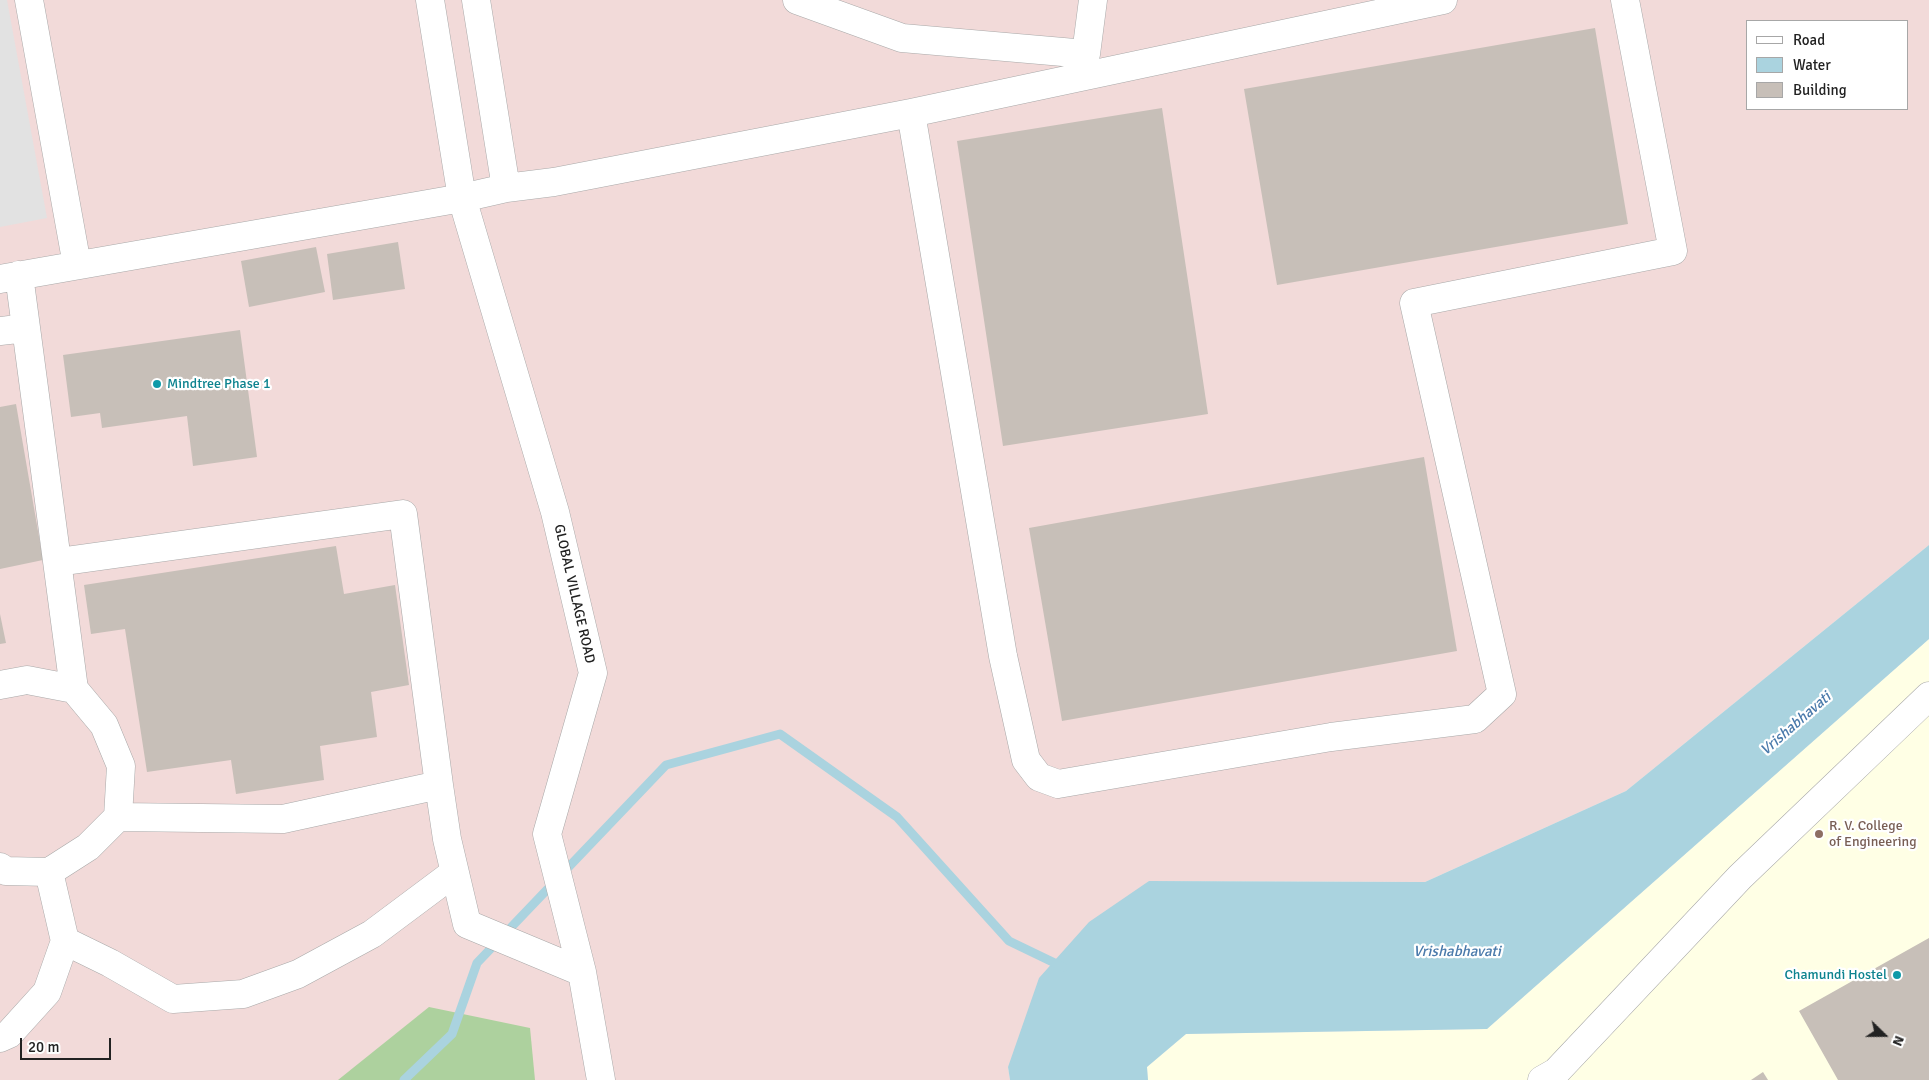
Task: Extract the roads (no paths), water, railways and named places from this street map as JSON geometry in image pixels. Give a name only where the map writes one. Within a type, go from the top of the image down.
[{"type":"street","points":[[29,0],[77,265]]},
{"type":"street","name":"GLOBAL VILLAGE ROAD","points":[[430,0],[462,198],[555,512],[593,673],[547,834],[582,972],[601,1080]]},
{"type":"street","points":[[476,0],[506,188]]},
{"type":"street","points":[[797,0],[902,38],[1086,54],[1093,0]]},
{"type":"street","points":[[0,867],[6,871],[49,872],[88,847],[118,817],[121,766],[104,725],[74,689],[58,562],[13,330],[10,277],[462,198],[506,188],[554,182],[911,113],[1443,0]]},
{"type":"street","points":[[911,113],[1003,656],[1026,760],[1039,777],[1058,784],[1331,737],[1475,719],[1502,694],[1414,303],[1673,251],[1624,0]]},
{"type":"street","points":[[58,562],[404,514],[447,839],[467,924],[582,972]]},
{"type":"street","points":[[0,685],[27,680],[74,689]]},
{"type":"street","points":[[1542,1080],[1556,1072],[1740,877],[1929,696]]},
{"type":"street","points":[[118,817],[283,818],[439,785]]},
{"type":"street","points":[[0,1038],[9,1034],[47,992],[65,941],[49,872]]},
{"type":"street","points":[[65,941],[110,963],[173,999],[243,994],[298,974],[372,934],[454,872]]},
{"type":"water","name":"Vrishabhavati","points":[[1929,545],[1929,639],[1487,1029],[1186,1034],[1147,1067],[1148,1080],[1010,1080],[1008,1067],[1039,978],[1089,922],[1149,881],[1425,882],[1626,791]]},
{"type":"waterway","points":[[404,1080],[452,1034],[477,963],[666,765],[780,734],[897,817],[1009,941],[1063,967]]},
{"type":"place","name":"Mindtree Phase 1","points":[[157,384]]},
{"type":"place","name":"R. V. College of Engineering","points":[[1819,834]]},
{"type":"place","name":"Chamundi Hostel","points":[[1897,975]]}]
